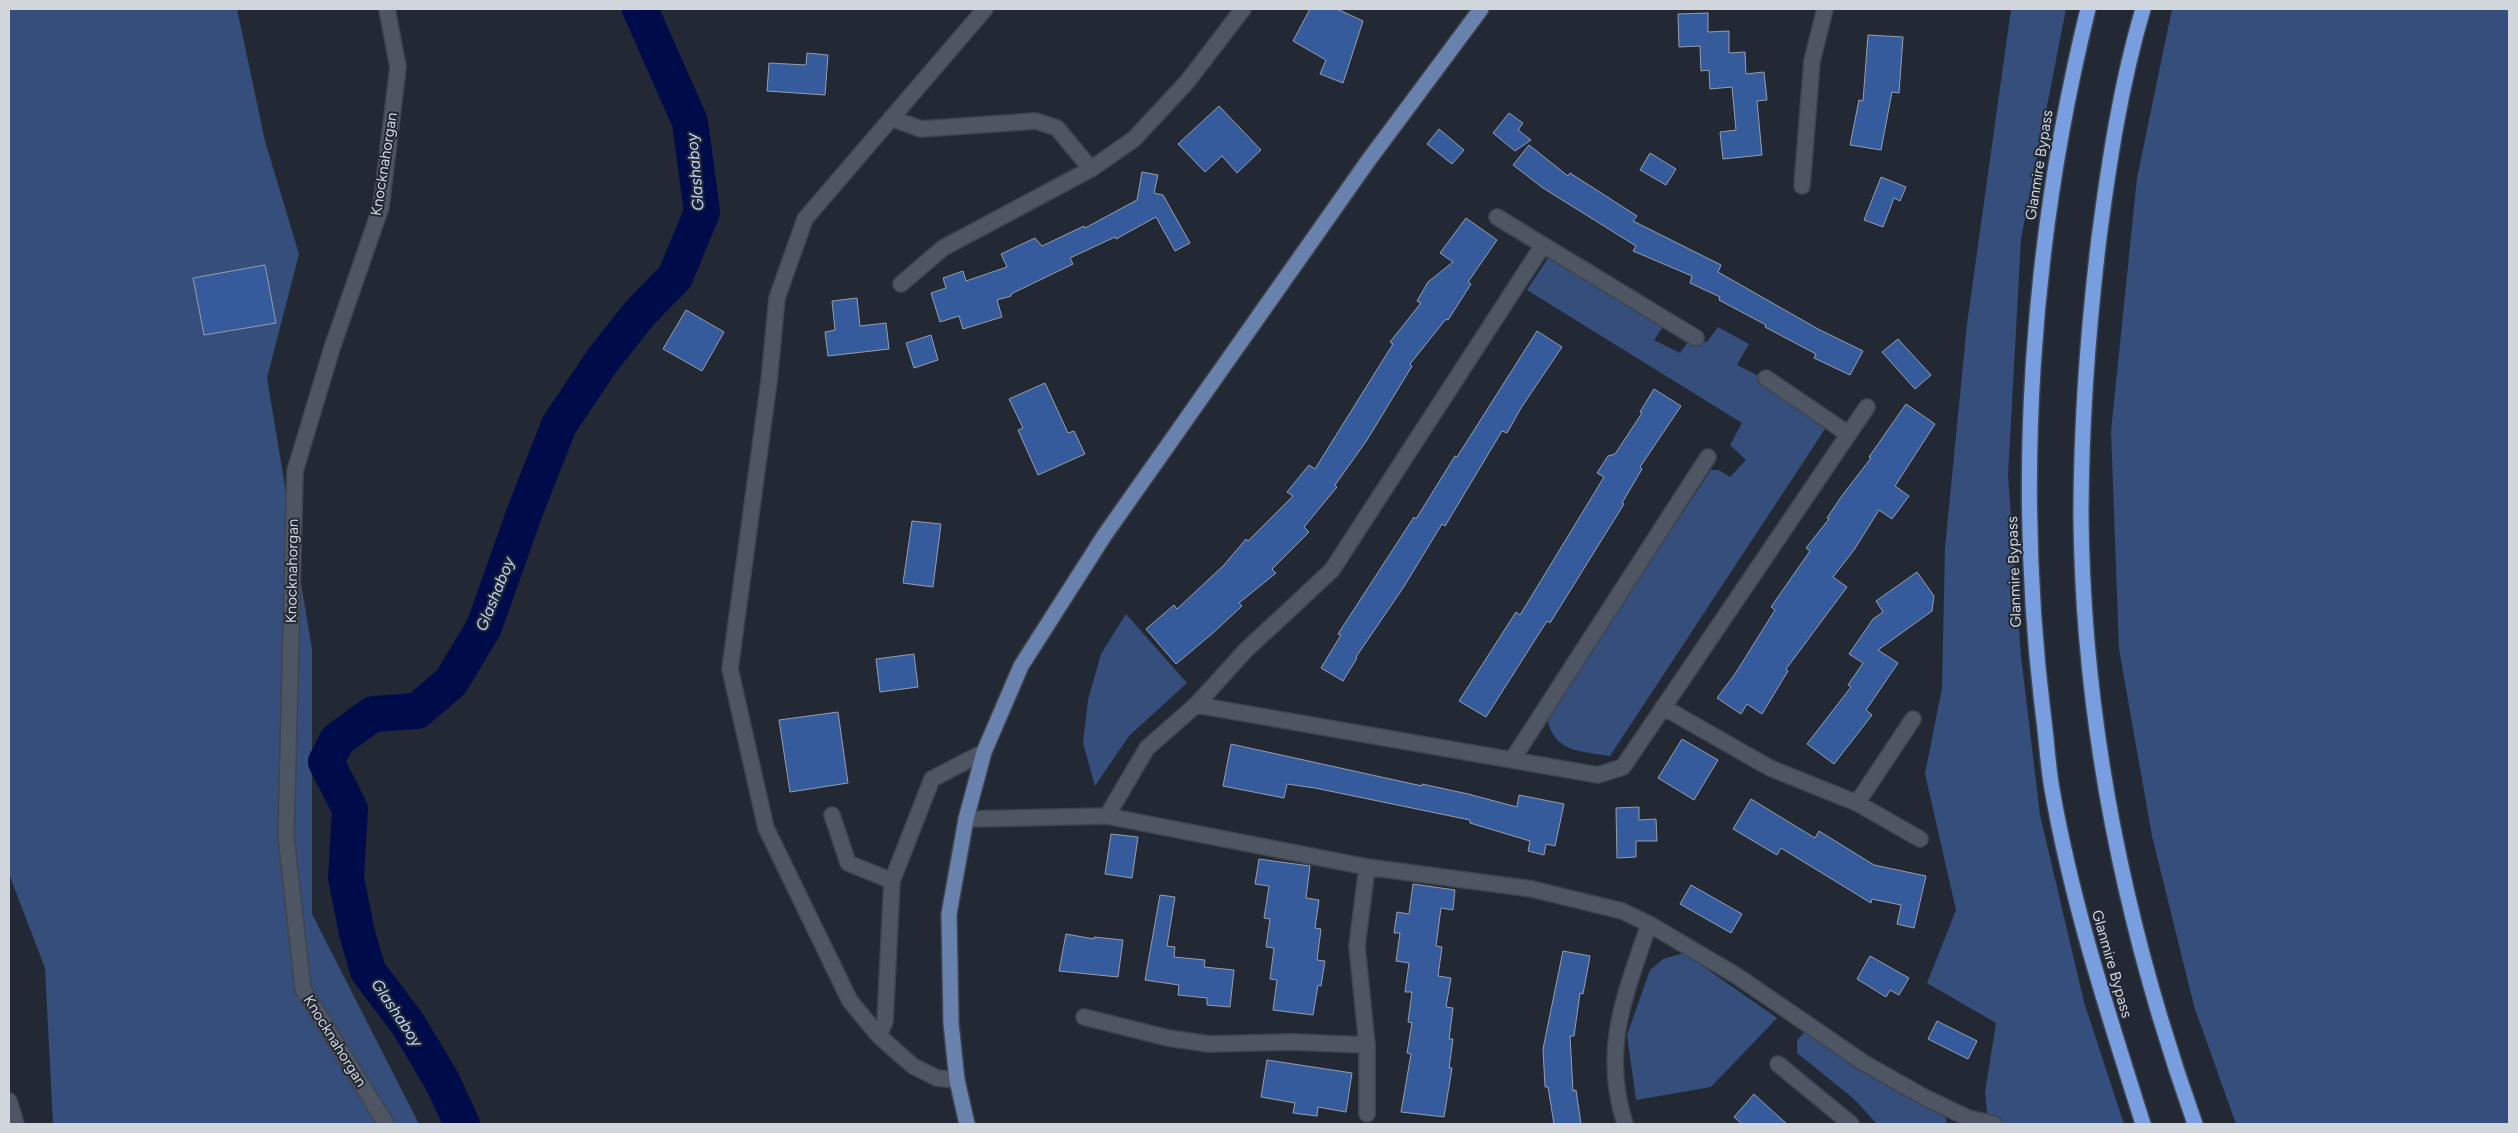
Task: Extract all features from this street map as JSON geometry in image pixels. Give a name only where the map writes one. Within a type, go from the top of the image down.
[{"type":"highway","name":"Glanmire Bypass","points":[[2088,9],[2060,136],[2041,275],[2034,346],[2028,451],[2029,558],[2035,649],[2051,786],[2062,844],[2084,938],[2143,1124]]},
{"type":"highway","name":"Glanmire Bypass","points":[[2142,9],[2106,187],[2091,306],[2081,516],[2090,668],[2102,762],[2116,842],[2131,912],[2156,1006],[2195,1124]]},
{"type":"main road","points":[[967,1124],[957,1080],[951,1023],[949,914],[966,819],[984,752],[1021,666],[1104,536],[1368,160],[1481,9]]},
{"type":"street","name":"Knocknahorgan","points":[[386,1124],[303,988],[286,836],[295,471],[332,348],[381,207],[398,67],[387,9]]},
{"type":"street","points":[[957,1080],[937,1078],[912,1066],[879,1036],[850,1001],[766,828],[730,669],[766,400],[777,298],[805,219],[985,9]]},
{"type":"street","points":[[901,284],[943,248],[1091,169],[1134,139],[1187,82],[1243,9]]},
{"type":"street","points":[[1802,186],[1812,61],[1825,9]]},
{"type":"street","points":[[891,118],[921,129],[1036,121],[1057,128],[1091,169]]},
{"type":"street","points":[[1497,218],[1696,338]]},
{"type":"street","points":[[1108,816],[1147,748],[1196,705],[1246,650],[1332,570],[1543,245]]},
{"type":"street","points":[[1766,378],[1848,434]]},
{"type":"street","points":[[1196,705],[1598,775],[1623,767],[1867,407]]},
{"type":"street","points":[[1512,760],[1708,457]]},
{"type":"street","points":[[1663,707],[1770,768],[1857,803],[1920,839]]},
{"type":"street","points":[[1857,803],[1913,719]]},
{"type":"street","points":[[879,1036],[885,1021],[892,881],[932,779],[984,752]]},
{"type":"street","points":[[832,814],[848,863],[892,881]]},
{"type":"street","points":[[966,819],[1108,816],[1367,867],[1532,889],[1622,911],[1649,924],[1737,976],[1864,1063],[1967,1121],[1994,1124]]},
{"type":"street","points":[[1367,867],[1357,946],[1367,1045],[1367,1114]]},
{"type":"street","points":[[1625,1124],[1618,1103],[1614,1048],[1620,1014],[1649,924]]},
{"type":"street","points":[[1084,1017],[1168,1038],[1208,1044],[1293,1042],[1367,1045]]},
{"type":"street","points":[[1778,1064],[1851,1124]]},
{"type":"street","points":[[9,1101],[16,1124]]},
{"type":"shaded area","points":[[9,9],[237,9],[265,141],[299,254],[267,378],[312,649],[312,914],[419,1124],[53,1124],[45,968],[9,874]]},
{"type":"shaded area","points":[[2011,9],[2066,9],[2021,239],[2008,475],[2021,656],[2040,815],[2084,1002],[2124,1124],[1988,1124],[1985,1092],[1996,1023],[1927,983],[1956,910],[1925,774],[1942,688],[1945,547],[1967,324]]},
{"type":"shaded area","points":[[2172,9],[2509,9],[2509,1124],[2236,1124],[2194,1006],[2152,836],[2119,649],[2111,431],[2137,178]]},
{"type":"shaded area","points":[[1550,255],[1664,325],[1654,340],[1680,353],[1690,339],[1707,342],[1718,327],[1749,344],[1737,365],[1823,409],[1827,426],[1610,756],[1579,751],[1562,744],[1555,738],[1550,729],[1547,717],[1711,470],[1719,470],[1730,477],[1746,460],[1730,445],[1742,423],[1527,290]]},
{"type":"shaded area","points":[[1126,614],[1187,683],[1129,736],[1095,786],[1083,743],[1088,700],[1101,654]]},
{"type":"shaded area","points":[[1684,953],[1777,1018],[1711,1087],[1636,1100],[1627,1035],[1650,970],[1663,959]]},
{"type":"shaded area","points":[[1804,1032],[1886,1085],[1945,1116],[1947,1124],[1877,1124],[1854,1099],[1797,1053],[1797,1041]]},
{"type":"building","points":[[1310,9],[1337,9],[1363,21],[1343,83],[1320,74],[1326,60],[1293,41]]},
{"type":"building","points":[[1708,13],[1708,32],[1729,31],[1729,53],[1745,52],[1746,74],[1764,72],[1767,100],[1757,101],[1762,155],[1723,159],[1720,132],[1736,130],[1732,87],[1710,89],[1709,70],[1701,71],[1700,46],[1679,47],[1678,14]]},
{"type":"building","points":[[1868,35],[1903,37],[1899,93],[1892,92],[1881,150],[1850,145],[1859,100],[1863,101]]},
{"type":"building","points":[[807,53],[828,55],[825,95],[767,91],[769,63],[806,65]]},
{"type":"building","points":[[1219,106],[1261,150],[1237,173],[1222,156],[1205,172],[1178,144]]},
{"type":"building","points":[[1509,113],[1523,123],[1518,130],[1531,140],[1515,151],[1493,133]]},
{"type":"building","points":[[1439,129],[1464,150],[1452,164],[1427,144]]},
{"type":"building","points":[[1529,145],[1568,176],[1570,173],[1637,216],[1633,221],[1721,265],[1718,272],[1818,329],[1863,351],[1850,375],[1814,358],[1816,354],[1719,300],[1720,297],[1690,283],[1692,276],[1633,251],[1636,246],[1543,188],[1513,165]]},
{"type":"building","points":[[1650,153],[1676,169],[1666,185],[1640,170]]},
{"type":"building","points":[[1142,172],[1158,175],[1154,193],[1163,195],[1190,243],[1175,251],[1156,217],[1116,239],[1115,237],[1070,258],[1073,264],[1011,294],[1011,296],[997,300],[1002,317],[963,329],[959,316],[940,322],[931,293],[946,288],[943,278],[963,271],[966,281],[1007,267],[1001,254],[1035,238],[1042,246],[1084,226],[1085,228],[1137,200]]},
{"type":"building","points":[[1881,177],[1906,187],[1900,201],[1894,198],[1883,227],[1864,220]]},
{"type":"building","points":[[1466,218],[1497,240],[1468,282],[1471,284],[1448,320],[1446,319],[1410,364],[1412,366],[1367,440],[1335,485],[1337,487],[1304,527],[1309,532],[1272,569],[1276,573],[1239,603],[1242,606],[1176,664],[1146,629],[1174,605],[1177,609],[1224,565],[1246,539],[1248,541],[1293,496],[1287,492],[1309,465],[1315,469],[1393,344],[1390,342],[1421,303],[1417,301],[1428,282],[1453,262],[1440,253]]},
{"type":"building","points":[[265,265],[276,323],[204,335],[193,278]]},
{"type":"building","points":[[857,298],[860,326],[886,323],[889,349],[828,356],[825,332],[835,330],[832,301]]},
{"type":"building","points":[[686,310],[724,332],[702,371],[663,349]]},
{"type":"building","points":[[1537,331],[1562,347],[1521,408],[1507,433],[1502,431],[1445,526],[1442,524],[1403,588],[1356,657],[1343,681],[1321,668],[1341,635],[1338,634],[1414,517],[1416,519],[1455,456],[1457,457]]},
{"type":"building","points":[[931,335],[938,360],[914,368],[906,343]]},
{"type":"building","points":[[1898,339],[1931,375],[1915,389],[1882,352]]},
{"type":"building","points":[[1045,383],[1068,433],[1074,431],[1085,454],[1038,475],[1018,430],[1023,428],[1009,399]]},
{"type":"building","points":[[1654,389],[1681,406],[1640,467],[1642,469],[1622,503],[1624,504],[1550,623],[1547,621],[1486,717],[1459,701],[1516,612],[1520,615],[1604,477],[1597,473],[1608,456],[1615,454],[1642,413],[1640,412]]},
{"type":"building","points":[[1906,404],[1935,424],[1895,486],[1909,496],[1892,519],[1879,510],[1854,550],[1833,577],[1847,587],[1786,669],[1788,671],[1762,714],[1747,704],[1741,714],[1717,698],[1735,674],[1775,610],[1771,607],[1810,551],[1806,548],[1829,519],[1827,518],[1841,497],[1871,458],[1869,457]]},
{"type":"building","points":[[912,521],[941,524],[933,587],[903,583]]},
{"type":"building","points":[[1917,572],[1934,596],[1932,611],[1878,650],[1898,663],[1866,710],[1872,715],[1834,764],[1807,744],[1851,687],[1848,685],[1863,663],[1849,654],[1873,619],[1883,612],[1876,601]]},
{"type":"building","points":[[914,654],[918,687],[880,692],[876,659]]},
{"type":"building","points":[[838,712],[848,783],[790,792],[779,720]]},
{"type":"building","points":[[1682,739],[1718,760],[1694,800],[1658,778]]},
{"type":"building","points":[[1231,744],[1422,786],[1422,784],[1468,794],[1517,807],[1519,795],[1564,804],[1555,846],[1546,844],[1544,855],[1528,851],[1530,841],[1470,823],[1470,820],[1315,788],[1287,784],[1284,798],[1223,786]]},
{"type":"building","points":[[1751,799],[1815,838],[1819,831],[1874,865],[1926,876],[1914,928],[1897,924],[1901,905],[1872,899],[1871,903],[1781,848],[1777,855],[1733,829]]},
{"type":"building","points":[[1639,807],[1639,820],[1656,819],[1657,841],[1636,841],[1636,857],[1617,858],[1616,808]]},
{"type":"building","points":[[1111,834],[1138,837],[1132,878],[1105,874]]},
{"type":"building","points":[[1259,859],[1310,866],[1306,898],[1319,900],[1315,928],[1321,929],[1317,960],[1325,961],[1321,986],[1318,985],[1313,1015],[1273,1010],[1277,980],[1270,979],[1274,948],[1266,947],[1270,919],[1264,918],[1269,886],[1255,884]]},
{"type":"building","points":[[1413,884],[1455,890],[1453,910],[1441,908],[1436,946],[1442,947],[1438,976],[1451,978],[1446,1007],[1453,1008],[1449,1039],[1453,1039],[1449,1068],[1452,1068],[1444,1117],[1401,1112],[1411,1054],[1407,1053],[1412,1023],[1408,1022],[1412,992],[1405,992],[1409,963],[1396,961],[1400,933],[1394,933],[1397,912],[1409,914]]},
{"type":"building","points":[[1691,885],[1742,914],[1731,933],[1680,904]]},
{"type":"building","points":[[1160,895],[1175,897],[1167,946],[1175,947],[1174,957],[1205,960],[1204,967],[1234,970],[1230,1007],[1207,1005],[1207,998],[1178,995],[1179,985],[1145,980]]},
{"type":"building","points":[[1066,934],[1094,939],[1094,937],[1123,940],[1118,977],[1059,971]]},
{"type":"building","points":[[1563,951],[1590,956],[1583,994],[1580,993],[1574,1036],[1570,1036],[1573,1091],[1576,1090],[1581,1124],[1554,1124],[1548,1087],[1545,1087],[1543,1049]]},
{"type":"building","points":[[1870,956],[1909,978],[1899,995],[1890,990],[1886,997],[1857,979]]},
{"type":"building","points":[[1937,1021],[1977,1041],[1968,1059],[1928,1039]]},
{"type":"building","points":[[1267,1060],[1352,1073],[1346,1112],[1318,1107],[1317,1116],[1293,1113],[1295,1103],[1261,1097]]},
{"type":"building","points":[[1754,1094],[1787,1124],[1742,1124],[1734,1117]]},
{"type":"waterway","name":"Glashaboy","points":[[462,1124],[442,1081],[408,1024],[368,971],[357,933],[346,878],[350,809],[326,762],[337,740],[373,714],[417,711],[451,682],[484,627],[524,514],[559,425],[602,361],[639,314],[675,277],[702,212],[690,122],[640,9]]}]
